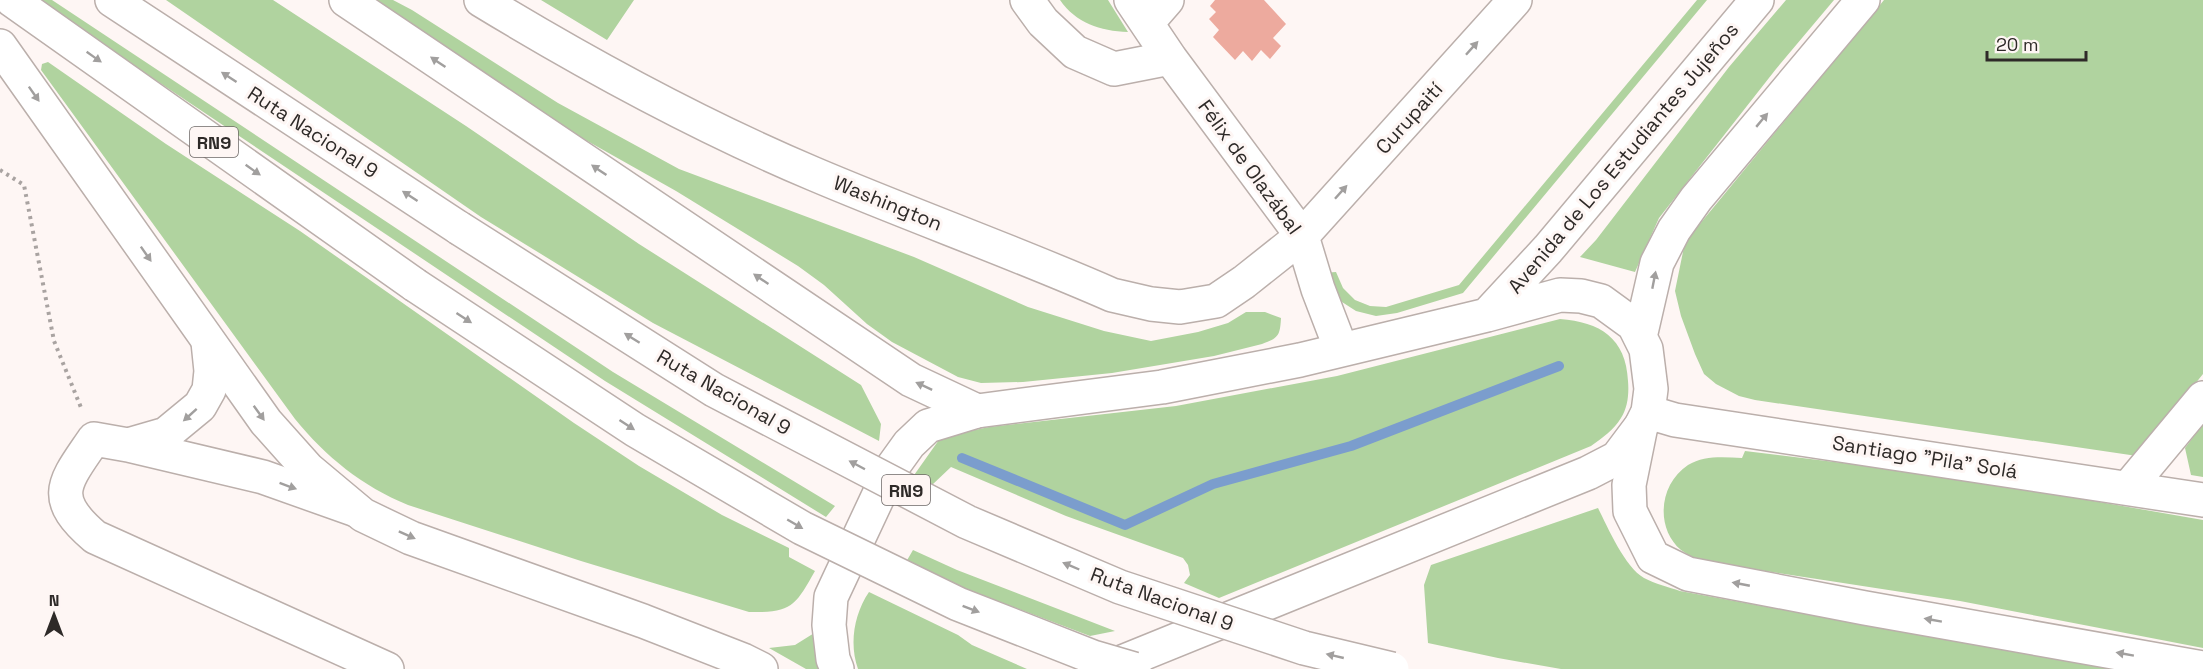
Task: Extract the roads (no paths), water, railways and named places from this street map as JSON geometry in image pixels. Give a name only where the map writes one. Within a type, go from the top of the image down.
[{"type":"main road","name":"RN9","points":[[12,0],[416,285],[635,430],[802,528],[958,604],[1093,657],[1134,669]]},
{"type":"main road","name":"Ruta Nacional 9","points":[[112,0],[459,228],[714,390],[967,522],[1131,590],[1304,648],[1392,669]]},
{"type":"main road","points":[[346,0],[911,380],[977,411]]},
{"type":"main road","name":"Washington","points":[[481,0],[560,48],[716,130],[813,174],[1112,295],[1151,304],[1180,307],[1216,301],[1302,236]]},
{"type":"main road","points":[[1027,0],[1043,22],[1075,52],[1114,69],[1170,58]]},
{"type":"main road","name":"Curupaití","points":[[1302,236],[1515,0]]},
{"type":"main road","name":"Avenida de Los Estudiantes Jujeños","points":[[1487,315],[1548,249],[1757,0]]},
{"type":"main road","points":[[1640,337],[1657,263],[1674,230],[1696,199],[1863,0]]},
{"type":"main road","name":"Félix de Olazábal","points":[[1148,8],[1170,58],[1302,236],[1318,289],[1341,349]]},
{"type":"main road","points":[[0,46],[266,422],[308,469],[363,515],[411,538],[643,621],[761,669]]},
{"type":"main road","points":[[837,669],[829,625],[831,597],[891,469],[909,444],[928,426],[977,411],[1162,387],[1300,360],[1560,295],[1581,296],[1601,301],[1634,325],[1646,349],[1652,389],[1629,485],[1630,511],[1653,557],[1689,574],[2203,668]]},
{"type":"main road","points":[[128,445],[166,434],[200,406],[209,390],[211,371],[208,342]]},
{"type":"main road","points":[[2127,488],[2203,398]]},
{"type":"main road","points":[[1105,669],[1588,473],[1617,458],[1645,419]]},
{"type":"main road","name":"Santiago \"Pila\" Solá","points":[[1645,419],[1675,420],[2203,500]]},
{"type":"main road","points":[[359,511],[263,477],[94,439],[66,480],[66,502],[77,521],[95,537],[387,669]]},
{"type":"waterway","points":[[962,458],[1125,525],[1213,484],[1351,446],[1559,366]]}]
